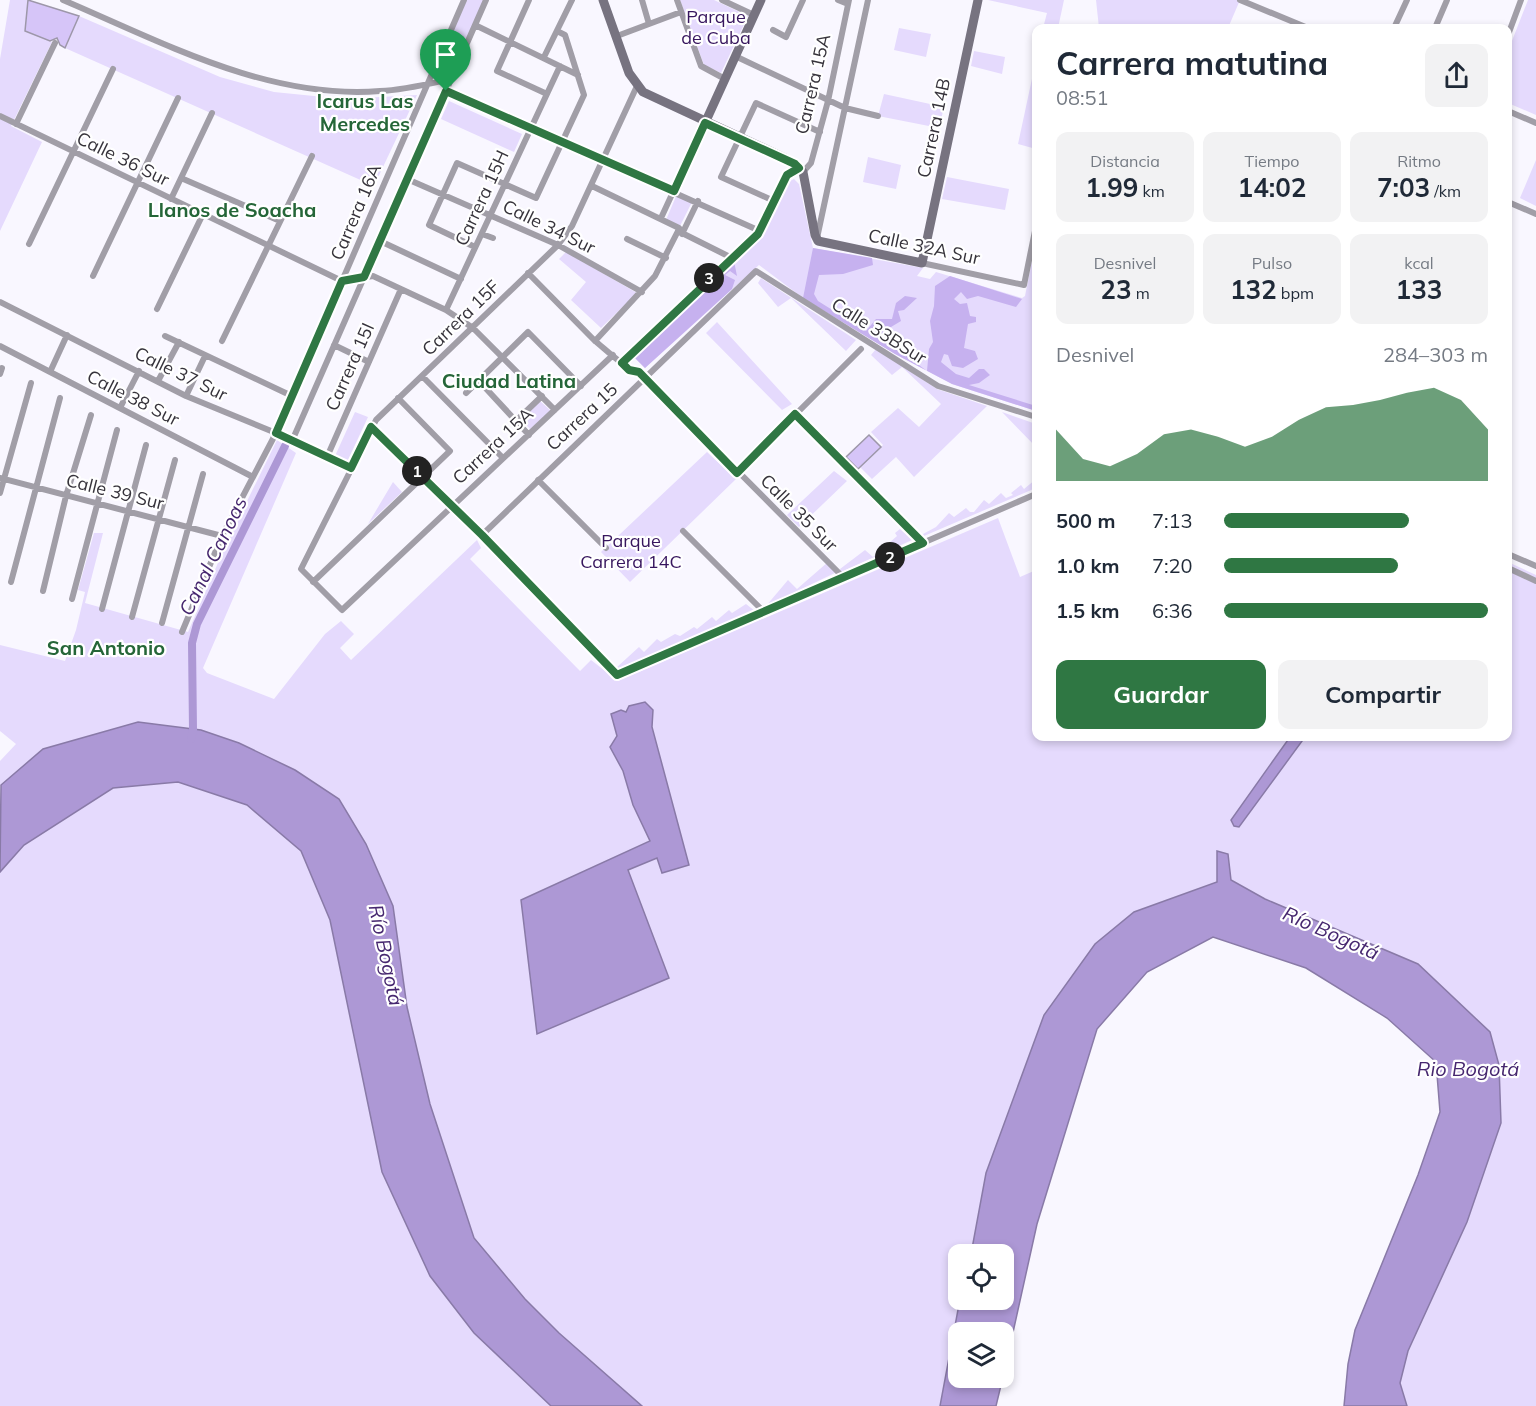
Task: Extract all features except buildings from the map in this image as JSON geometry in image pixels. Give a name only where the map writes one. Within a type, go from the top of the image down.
[{"type":"street","points":[[63,0],[234,70],[301,86],[335,90],[379,91],[452,79]]},
{"type":"street","name":"Carrera 16A","points":[[182,632],[222,536],[276,433],[464,0]]},
{"type":"street","points":[[292,441],[486,0]]},
{"type":"street","points":[[529,0],[497,71],[547,94]]},
{"type":"street","points":[[544,57],[572,0]]},
{"type":"street","points":[[603,0],[629,73],[637,86],[650,98],[785,158],[801,170],[817,240]]},
{"type":"street","points":[[642,0],[649,24]]},
{"type":"street","points":[[677,0],[701,66],[725,79]]},
{"type":"street","points":[[722,0],[754,15]]},
{"type":"street","points":[[662,218],[761,0]]},
{"type":"street","points":[[773,30],[786,37],[802,0]]},
{"type":"street","points":[[838,0],[848,2]]},
{"type":"street","points":[[817,240],[868,0]]},
{"type":"street","name":"Carrera 14B","points":[[922,263],[978,0]]},
{"type":"street","points":[[1240,0],[1298,24]]},
{"type":"street","points":[[1396,24],[1407,0]]},
{"type":"street","points":[[1437,24],[1447,0]]},
{"type":"street","points":[[1512,24],[1521,0]]},
{"type":"street","name":"Carrera 15A","points":[[622,363],[760,231],[787,175],[811,163],[828,101],[848,2]]},
{"type":"street","points":[[617,36],[681,12]]},
{"type":"street","points":[[475,25],[578,75]]},
{"type":"street","points":[[475,247],[429,225],[457,163],[536,198],[584,95],[564,35],[557,31]]},
{"type":"street","points":[[16,124],[55,43]]},
{"type":"street","points":[[735,56],[828,101],[845,108],[878,116]]},
{"type":"street","name":"Carrera 15H","points":[[446,310],[560,66]]},
{"type":"street","points":[[29,244],[113,69]]},
{"type":"street","name":"Carrera 15F","points":[[313,582],[301,569],[371,427],[398,398],[558,245],[572,226],[592,186],[637,86]]},
{"type":"street","points":[[446,91],[698,201],[760,231]]},
{"type":"street","points":[[93,276],[178,98]]},
{"type":"street","points":[[774,201],[721,177],[756,103],[820,132]]},
{"type":"street","points":[[171,199],[212,113]]},
{"type":"street","points":[[1512,113],[1536,123]]},
{"type":"street","name":"Calle 36 Sur","points":[[0,116],[342,281]]},
{"type":"street","points":[[222,341],[312,156]]},
{"type":"street","points":[[181,178],[280,221]]},
{"type":"street","name":"Calle 34 Sur","points":[[407,179],[558,245],[642,291]]},
{"type":"street","points":[[592,186],[662,218],[679,228],[680,232],[730,258]]},
{"type":"street","points":[[595,341],[655,276],[698,201]]},
{"type":"street","points":[[1512,204],[1536,214]]},
{"type":"street","points":[[157,309],[203,214]]},
{"type":"street","points":[[482,234],[493,238]]},
{"type":"street","points":[[627,239],[666,258]]},
{"type":"street","name":"Calle 32A Sur","points":[[817,240],[1024,285],[1032,246]]},
{"type":"street","points":[[380,241],[460,279]]},
{"type":"street","name":"Carrera 15","points":[[482,535],[756,271]]},
{"type":"street","name":"Calle 33BSur","points":[[756,271],[938,386],[1032,416]]},
{"type":"street","name":"Calle 35 Sur","points":[[528,273],[595,341],[629,370],[639,372],[843,577]]},
{"type":"street","points":[[342,281],[373,276],[446,310],[473,328],[555,410]]},
{"type":"street","name":"Carrera 15I","points":[[327,457],[400,289]]},
{"type":"street","name":"Calle 37 Sur","points":[[0,303],[186,396],[276,433],[351,468]]},
{"type":"street","points":[[466,393],[528,332],[581,386]]},
{"type":"street","points":[[50,372],[67,335]]},
{"type":"street","points":[[165,336],[292,396]]},
{"type":"street","points":[[158,381],[179,342]]},
{"type":"street","points":[[334,345],[369,362]]},
{"type":"street","name":"Calle 38 Sur","points":[[0,346],[253,477]]},
{"type":"street","points":[[737,473],[861,348]]},
{"type":"street","name":"Carrera 15A","points":[[313,582],[342,610],[613,355]]},
{"type":"street","points":[[186,396],[206,356]]},
{"type":"street","points":[[120,408],[138,371]]},
{"type":"street","points":[[422,376],[503,458]]},
{"type":"street","points":[[478,381],[530,435]]},
{"type":"street","points":[[0,493],[2,478],[31,383]]},
{"type":"street","points":[[516,421],[542,396]]},
{"type":"street","points":[[11,582],[60,398]]},
{"type":"street","points":[[313,582],[450,451],[398,398]]},
{"type":"street","points":[[795,414],[923,543]]},
{"type":"street","points":[[43,591],[66,496],[92,415]]},
{"type":"street","points":[[371,427],[482,535],[617,675],[1032,496]]},
{"type":"street","points":[[72,599],[117,430]]},
{"type":"street","points":[[102,609],[146,445]]},
{"type":"street","points":[[132,617],[175,460]]},
{"type":"street","points":[[162,623],[203,474]]},
{"type":"street","name":"Calle 39 Sur","points":[[2,478],[222,536]]},
{"type":"street","points":[[538,480],[606,548]]},
{"type":"street","points":[[683,531],[763,612]]},
{"type":"street","points":[[1512,556],[1536,566]]},
{"type":"street","points":[[1512,570],[1536,580]]},
{"type":"green space","points":[[10,0],[28,0],[25,30],[52,42],[11,126],[42,142],[0,231],[0,59]]},
{"type":"green space","points":[[466,0],[486,0],[451,79],[432,77]]},
{"type":"green space","name":"Parque de Cuba","points":[[680,0],[714,0],[748,16],[721,73],[704,65]]},
{"type":"green space","points":[[988,0],[1064,0],[1059,24],[1044,24],[1047,13]]},
{"type":"green space","points":[[1096,0],[1240,0],[1230,24],[1099,24]]},
{"type":"green space","points":[[1528,0],[1536,0],[1536,115],[1512,105],[1512,41]]},
{"type":"green space","points":[[79,16],[220,77],[274,92],[344,99],[417,95],[374,186],[65,48]]},
{"type":"green space","points":[[899,28],[931,34],[926,57],[894,50]]},
{"type":"green space","points":[[974,51],[1005,57],[1002,74],[971,66]]},
{"type":"green space","points":[[1032,79],[1032,148],[1018,144]]},
{"type":"green space","points":[[884,94],[944,107],[939,128],[878,116]]},
{"type":"green space","points":[[449,101],[522,134],[514,152],[441,119]]},
{"type":"green space","points":[[868,157],[901,165],[896,189],[863,182]]},
{"type":"green space","points":[[1536,160],[1536,206],[1520,198]]},
{"type":"green space","points":[[947,177],[1009,189],[1005,210],[942,199]]},
{"type":"green space","points":[[794,179],[799,184],[813,248],[923,268],[917,276],[930,279],[936,272],[1022,298],[1025,296],[1032,261],[1032,410],[952,384],[895,354],[803,298],[759,265],[645,368],[633,356],[765,232],[790,181]]},
{"type":"green space","points":[[677,194],[692,202],[680,226],[666,220]]},
{"type":"green space","points":[[566,252],[637,293],[601,328],[571,300],[586,282],[559,259]]},
{"type":"green space","points":[[761,278],[856,340],[846,351],[791,298],[778,307],[758,283]]},
{"type":"green space","points":[[717,322],[792,404],[782,410],[706,333]]},
{"type":"green space","points":[[876,349],[937,389],[987,406],[914,477],[896,457],[872,479],[860,467],[883,445],[871,432],[898,408],[919,427],[941,404],[902,367],[892,375],[871,355]]},
{"type":"green space","points":[[540,401],[551,411],[530,429],[522,420]]},
{"type":"green space","points":[[355,412],[368,417],[347,462],[335,456]]},
{"type":"green space","points":[[1002,412],[1032,423],[1032,443]]},
{"type":"green space","points":[[277,440],[296,453],[203,668],[207,673],[274,699],[325,634],[341,621],[354,634],[340,648],[351,660],[477,540],[481,548],[470,559],[580,671],[591,660],[618,681],[998,518],[1020,577],[1032,572],[1032,741],[1287,741],[1232,820],[1239,827],[1302,741],[1512,741],[1512,564],[1536,575],[1536,1406],[1407,1406],[1400,1383],[1408,1351],[1467,1222],[1501,1123],[1418,964],[1265,899],[1231,880],[1217,852],[1217,882],[1134,912],[1095,944],[1044,1015],[986,1173],[973,1244],[948,1244],[948,1310],[958,1310],[956,1322],[948,1322],[948,1363],[940,1406],[642,1406],[559,1333],[525,1299],[474,1238],[430,1104],[407,1007],[393,906],[366,844],[339,799],[295,770],[239,743],[201,730],[139,722],[0,786],[0,761],[16,744],[0,731],[0,645],[65,661],[76,630],[85,592],[78,590],[94,533],[103,533],[85,603],[188,632],[227,542]]},
{"type":"green space","name":"Parque Carrera 14C","points":[[707,452],[736,479],[630,582],[601,552]]},
{"type":"green space","points":[[834,471],[847,481],[799,527],[787,515]]},
{"type":"green space","points":[[393,482],[402,492],[368,524]]},
{"type":"green space","points":[[1032,482],[1032,490],[924,536],[923,534],[936,527],[949,513],[954,517],[966,508],[974,512],[984,500],[989,504],[1001,493],[1006,498],[1013,495],[1011,493],[1021,485],[1024,489]]},
{"type":"green space","points":[[900,529],[912,540],[841,572],[840,569],[865,550],[873,557],[897,536],[895,533]]},
{"type":"green space","points":[[828,562],[837,572],[766,606],[788,580],[797,589]]},
{"type":"green space","points":[[746,604],[755,611],[626,668],[616,668],[639,647],[644,652],[657,639],[661,642],[675,634],[680,636],[694,627],[697,629],[712,617],[716,621],[729,610],[732,613]]},
{"type":"green space","points":[[178,782],[247,805],[301,851],[330,920],[382,1172],[430,1276],[474,1333],[551,1406],[0,1406],[0,872],[24,845],[113,788]]},
{"type":"shaded area","points":[[813,248],[872,258],[873,265],[843,274],[819,275],[814,294],[818,301],[866,331],[876,319],[892,319],[896,303],[905,296],[917,298],[904,310],[898,311],[901,321],[886,330],[881,337],[926,370],[895,354],[803,298]]},
{"type":"shaded area","points":[[734,261],[737,276],[730,271],[725,275],[735,280],[732,289],[645,368],[633,356]]},
{"type":"shaded area","points":[[950,276],[1022,299],[1016,307],[978,296],[967,299],[961,292],[954,299],[960,304],[967,303],[970,316],[976,317],[976,322],[968,324],[964,348],[975,351],[978,359],[963,368],[952,366],[948,355],[944,354],[941,362],[956,374],[969,378],[979,369],[984,369],[990,375],[979,383],[969,385],[1032,405],[1032,410],[952,384],[927,371],[929,349],[933,342],[930,321],[934,306],[935,286]]},
{"type":"water","points":[[645,702],[653,710],[652,727],[689,865],[662,873],[657,858],[628,870],[669,978],[537,1034],[521,900],[650,841],[633,805],[623,771],[610,747],[617,736],[611,714],[621,710],[626,712],[629,706]]},
{"type":"water","name":"Río Bogotá","points":[[138,722],[201,730],[239,743],[295,770],[339,799],[366,844],[393,906],[407,1007],[430,1104],[474,1238],[525,1299],[559,1333],[642,1406],[551,1406],[474,1333],[430,1276],[382,1172],[330,920],[301,851],[247,805],[178,782],[113,788],[24,845],[0,872],[1,785],[43,749]]},
{"type":"water","points":[[1287,741],[1302,741],[1239,827],[1234,826],[1231,820]]},
{"type":"water","name":"Rio Bogotá","points":[[1217,851],[1228,854],[1231,880],[1265,899],[1418,964],[1490,1032],[1499,1065],[1501,1123],[1467,1222],[1408,1351],[1400,1383],[1407,1406],[1344,1406],[1348,1364],[1355,1330],[1418,1175],[1440,1112],[1436,1062],[1387,1018],[1306,968],[1213,937],[1147,972],[1097,1029],[1037,1224],[1014,1328],[1014,1322],[956,1322],[958,1310],[1014,1310],[1014,1244],[973,1244],[986,1173],[1044,1015],[1095,944],[1134,912],[1217,882]]},
{"type":"water","name":"Rio Bogotá","points":[[948,1363],[948,1388],[1000,1388],[996,1406],[940,1406]]},
{"type":"waterway","name":"Canal Canoas","points":[[191,739],[193,730],[192,643],[197,624],[285,446]]},
{"type":"district","name":"Icarus Las Mercedes","points":[[365,112]]},
{"type":"district","name":"Llanos de Soacha","points":[[232,210]]},
{"type":"district","name":"Ciudad Latina","points":[[509,381]]},
{"type":"district","name":"San Antonio","points":[[106,648]]},
{"type":"route","points":[[446,91],[674,191],[705,123],[795,164],[799,168],[787,175],[758,234],[730,258],[622,363],[634,373],[639,372],[737,473],[795,414],[923,543],[617,675],[597,657],[482,535],[371,427],[351,468],[276,433],[342,281],[364,277],[446,91]]}]
